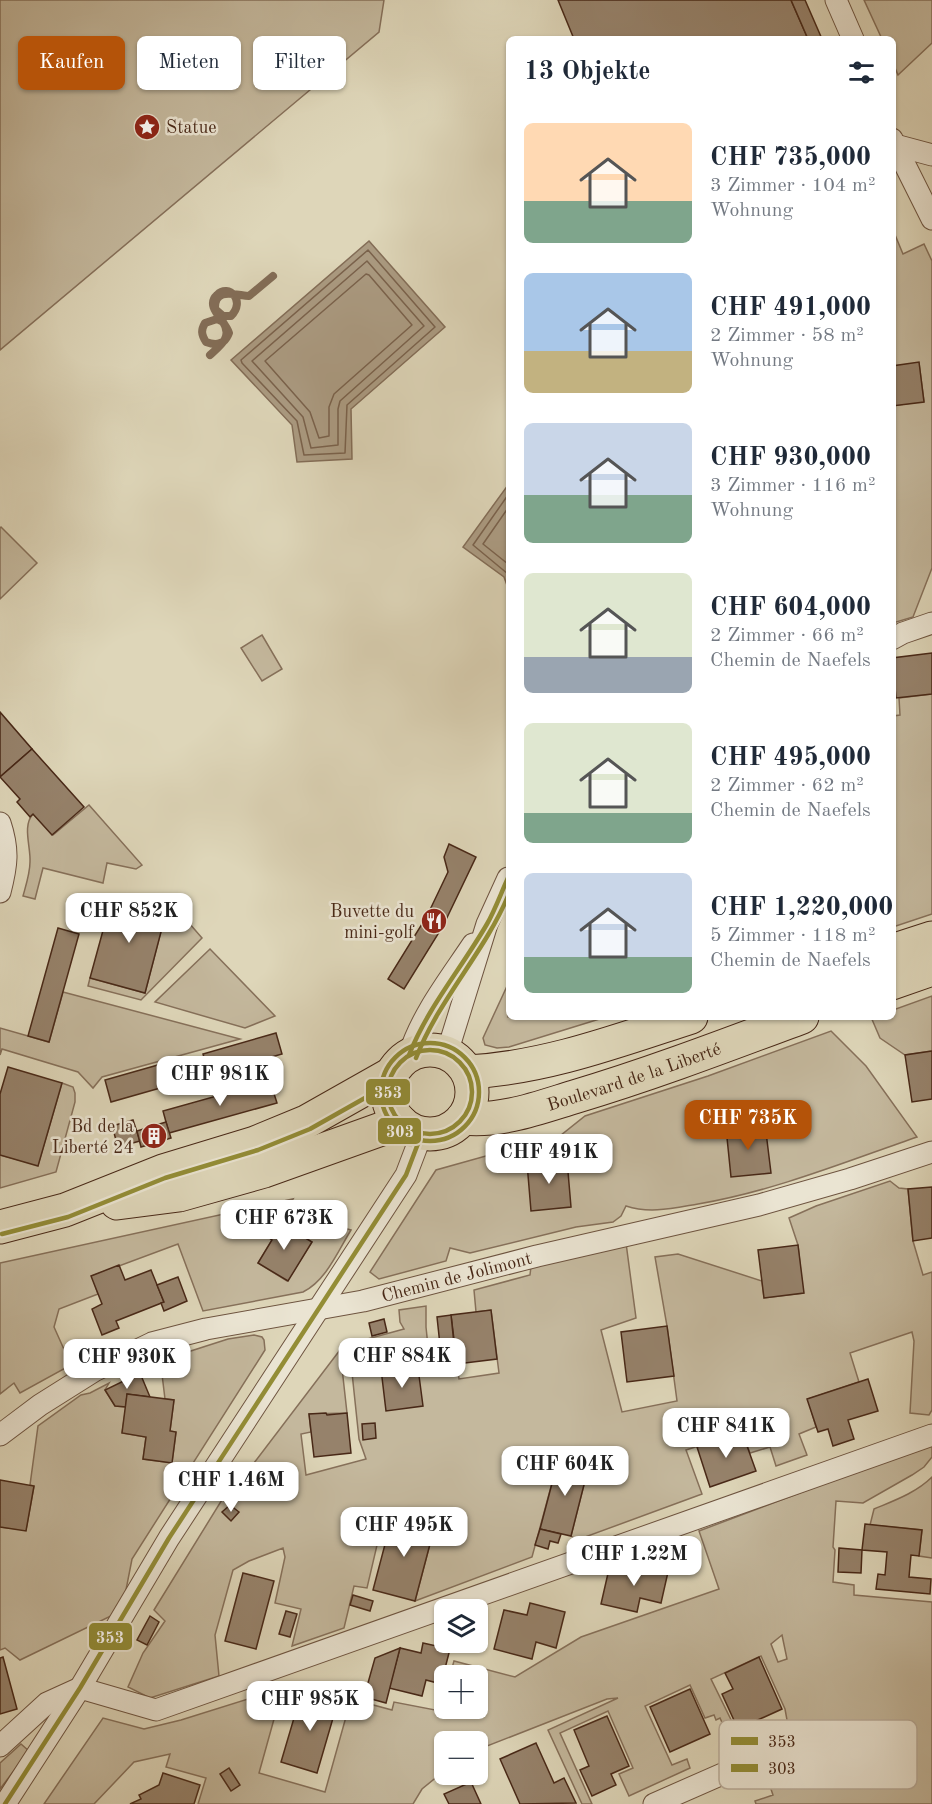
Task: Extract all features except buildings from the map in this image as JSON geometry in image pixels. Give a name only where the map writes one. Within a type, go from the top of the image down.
[{"type":"main road","points":[[896,950],[932,938]]},
{"type":"main road","points":[[896,982],[932,969]]},
{"type":"main road","name":"Boulevard de la Liberté","points":[[457,1062],[506,1069],[550,1061],[681,1020]]},
{"type":"main road","name":"Boulevard de la Liberté","points":[[463,1118],[478,1120],[515,1115],[546,1106],[608,1087],[794,1020]]},
{"type":"main road","points":[[0,1227],[65,1210],[163,1171],[255,1143],[306,1122],[421,1050],[434,1050],[457,1062],[472,1084],[469,1108],[463,1118],[454,1126],[433,1134],[411,1127],[393,1112],[388,1100],[388,1086],[400,1065]]},
{"type":"main road","points":[[65,1210],[179,1195],[411,1127]]},
{"type":"street","points":[[836,0],[852,36]]},
{"type":"street","points":[[896,143],[932,155]]},
{"type":"street","points":[[896,146],[932,219]]},
{"type":"street","points":[[896,637],[932,623]]},
{"type":"street","points":[[0,823],[7,849],[6,868],[0,892]]},
{"type":"street","points":[[400,1065],[434,1001],[487,924],[506,882]]},
{"type":"street","points":[[457,1062],[487,924]]},
{"type":"street","points":[[5,1804],[80,1688],[169,1538],[406,1175],[411,1127]]},
{"type":"street","name":"Chemin de Jolimont","points":[[0,1435],[40,1405],[93,1371],[152,1343],[206,1329],[363,1301],[537,1256],[759,1205],[932,1152]]},
{"type":"street","points":[[0,1746],[47,1703],[80,1688],[156,1710],[932,1435]]},
{"type":"street","points":[[654,1804],[719,1776]]},
{"type":"shaded area","points":[[0,0],[384,0],[379,32],[346,60],[346,36],[253,36],[253,90],[310,90],[0,350]]},
{"type":"shaded area","points":[[864,0],[932,0],[932,43],[898,75],[896,36],[881,36]]},
{"type":"shaded area","points":[[896,237],[903,254],[924,244],[932,261],[932,568],[913,617],[896,622],[896,405],[924,401],[919,363],[896,366]]},
{"type":"shaded area","points":[[0,528],[37,563],[0,599]]},
{"type":"shaded area","points":[[262,635],[282,669],[262,681],[241,648]]},
{"type":"shaded area","points":[[932,694],[932,914],[896,926],[896,716],[900,715],[899,698]]},
{"type":"shaded area","points":[[89,805],[142,865],[136,869],[107,863],[103,883],[43,868],[35,899],[23,896],[30,866],[28,824],[33,814],[53,835]]},
{"type":"shaded area","points":[[169,900],[202,938],[141,1000],[88,986],[90,978],[145,993]]},
{"type":"shaded area","points":[[210,949],[275,1016],[245,1028],[155,1002]]},
{"type":"shaded area","points":[[506,988],[506,1020],[596,1020],[509,1047],[497,1048],[485,1045],[483,1038]]},
{"type":"shaded area","points":[[63,992],[240,1039],[102,1077],[93,1088],[78,1072],[2,1049],[0,1055],[0,1028],[49,1042]]},
{"type":"shaded area","points":[[932,996],[932,1051],[905,1055],[880,1038],[872,1020],[896,1020],[896,1009]]},
{"type":"shaded area","points":[[831,1031],[866,1066],[917,1137],[754,1192],[653,1210],[626,1206],[621,1216],[613,1222],[576,1227],[470,1253],[450,1248],[446,1261],[379,1279],[370,1272],[436,1170],[561,1135],[585,1116],[708,1076]]},
{"type":"shaded area","points":[[62,1083],[73,1087],[75,1102],[56,1172],[0,1188],[0,1155],[38,1165]]},
{"type":"shaded area","points":[[890,1181],[899,1188],[908,1189],[913,1241],[923,1275],[932,1272],[932,1410],[929,1415],[910,1413],[914,1341],[912,1332],[850,1353],[859,1382],[808,1399],[816,1427],[799,1434],[807,1455],[776,1466],[770,1447],[750,1453],[742,1432],[686,1450],[702,1494],[577,1540],[571,1536],[589,1465],[559,1457],[532,1557],[415,1601],[435,1525],[385,1511],[367,1588],[354,1586],[344,1628],[292,1646],[301,1609],[275,1603],[285,1557],[283,1548],[233,1570],[215,1635],[219,1676],[150,1698],[128,1687],[143,1653],[165,1621],[154,1610],[228,1490],[241,1487],[241,1480],[343,1346],[341,1359],[347,1413],[309,1414],[311,1432],[301,1434],[306,1475],[366,1459],[359,1439],[349,1344],[404,1329],[400,1322],[399,1310],[426,1306],[430,1366],[457,1364],[459,1379],[499,1373],[491,1310],[476,1312],[474,1290],[530,1275],[531,1266],[626,1243],[636,1318],[601,1330],[622,1412],[677,1401],[655,1257],[678,1254],[762,1281],[764,1298],[803,1293],[798,1245],[789,1218],[816,1206]]},
{"type":"shaded area","points":[[293,1199],[268,1237],[272,1240],[258,1263],[287,1281],[312,1242],[300,1235],[306,1230],[324,1225],[351,1230],[331,1265],[311,1287],[303,1292],[203,1311],[178,1244],[92,1276],[98,1294],[59,1309],[54,1327],[71,1365],[20,1393],[14,1383],[0,1394],[0,1263]]},
{"type":"shaded area","points":[[254,1335],[262,1337],[265,1350],[132,1559],[125,1595],[113,1615],[20,1660],[5,1648],[0,1650],[0,1527],[26,1530],[34,1486],[30,1485],[38,1426],[81,1395],[109,1383],[105,1390],[115,1406],[126,1407],[122,1433],[146,1437],[143,1459],[172,1463],[176,1432],[170,1431],[174,1400],[165,1399],[161,1366],[166,1359],[228,1339]]},
{"type":"shaded area","points":[[932,1443],[932,1457],[924,1467],[912,1475],[863,1503],[836,1501],[833,1582],[854,1585],[854,1595],[932,1602],[932,1804],[756,1804],[755,1801],[773,1795],[771,1789],[917,1789],[917,1720],[787,1720],[785,1709],[761,1656],[711,1679],[731,1720],[721,1720],[720,1718],[716,1720],[714,1715],[705,1718],[690,1685],[645,1706],[672,1765],[687,1759],[690,1768],[629,1796],[619,1774],[633,1768],[608,1711],[560,1733],[592,1804],[582,1804],[548,1730],[618,1698],[607,1699],[488,1746],[488,1731],[434,1731],[434,1779],[422,1789],[413,1804],[198,1804],[206,1778],[166,1767],[170,1754],[134,1762],[94,1804],[44,1804],[103,1718],[144,1729],[181,1720],[293,1685],[281,1694],[259,1773],[325,1792],[351,1699],[392,1710],[394,1702],[434,1710],[434,1719],[488,1719],[488,1670],[515,1677],[581,1637],[719,1589],[699,1531]],"holes":[[[782,1635],[787,1659],[778,1662],[771,1644]]]},
{"type":"shaded area","points":[[932,1477],[932,1558],[919,1556],[922,1530],[870,1525],[874,1509],[912,1492]]},
{"type":"shaded area","points":[[454,1661],[469,1665],[453,1665]]},
{"type":"shaded area","points":[[21,1744],[29,1751],[0,1789],[0,1763]]},
{"type":"water","points":[[369,241],[445,327],[351,409],[352,459],[297,462],[292,425],[231,360]]},
{"type":"water","points":[[506,488],[506,582],[504,577],[463,547]]},
{"type":"waterway","points":[[210,355],[218,348],[224,341],[226,337],[227,332],[226,327],[223,322],[217,319],[205,323],[202,332],[206,342],[214,344],[223,342],[225,340],[229,333],[227,328],[224,324],[220,319],[214,309],[213,304],[217,295],[226,291],[231,292],[234,295],[237,305],[231,316],[223,316],[215,309],[218,298],[226,294],[232,294],[238,295],[249,296],[273,276]]},
{"type":"transit line","name":"353","points":[[409,1055],[435,1004],[487,924],[506,882]]},
{"type":"transit line","name":"303","points":[[416,1058],[437,1016],[487,937],[506,900]]},
{"type":"transit line","name":"303","points":[[420,1043],[440,1043],[465,1057],[476,1073],[479,1092],[476,1111],[465,1127],[440,1141],[420,1141],[403,1133],[389,1119],[381,1102],[381,1082],[389,1065],[403,1051],[420,1043]]},
{"type":"transit line","name":"353","points":[[430,1050],[446,1053],[460,1062],[469,1076],[472,1092],[469,1108],[460,1122],[446,1131],[430,1134],[414,1131],[400,1122],[391,1108],[388,1092],[391,1076],[400,1062],[414,1053],[430,1050]]},
{"type":"transit line","name":"303","points":[[2,1234],[68,1217],[165,1178],[258,1150],[310,1129],[395,1081]]},
{"type":"transit line","name":"353","points":[[5,1804],[80,1688],[169,1538],[406,1175],[422,1133]]},
{"type":"place","name":"Statue","points":[[147,127]]},
{"type":"place","name":"Buvette du mini-golf","points":[[434,921]]},
{"type":"place","name":"Bd de la Liberté 24","points":[[154,1136]]}]
